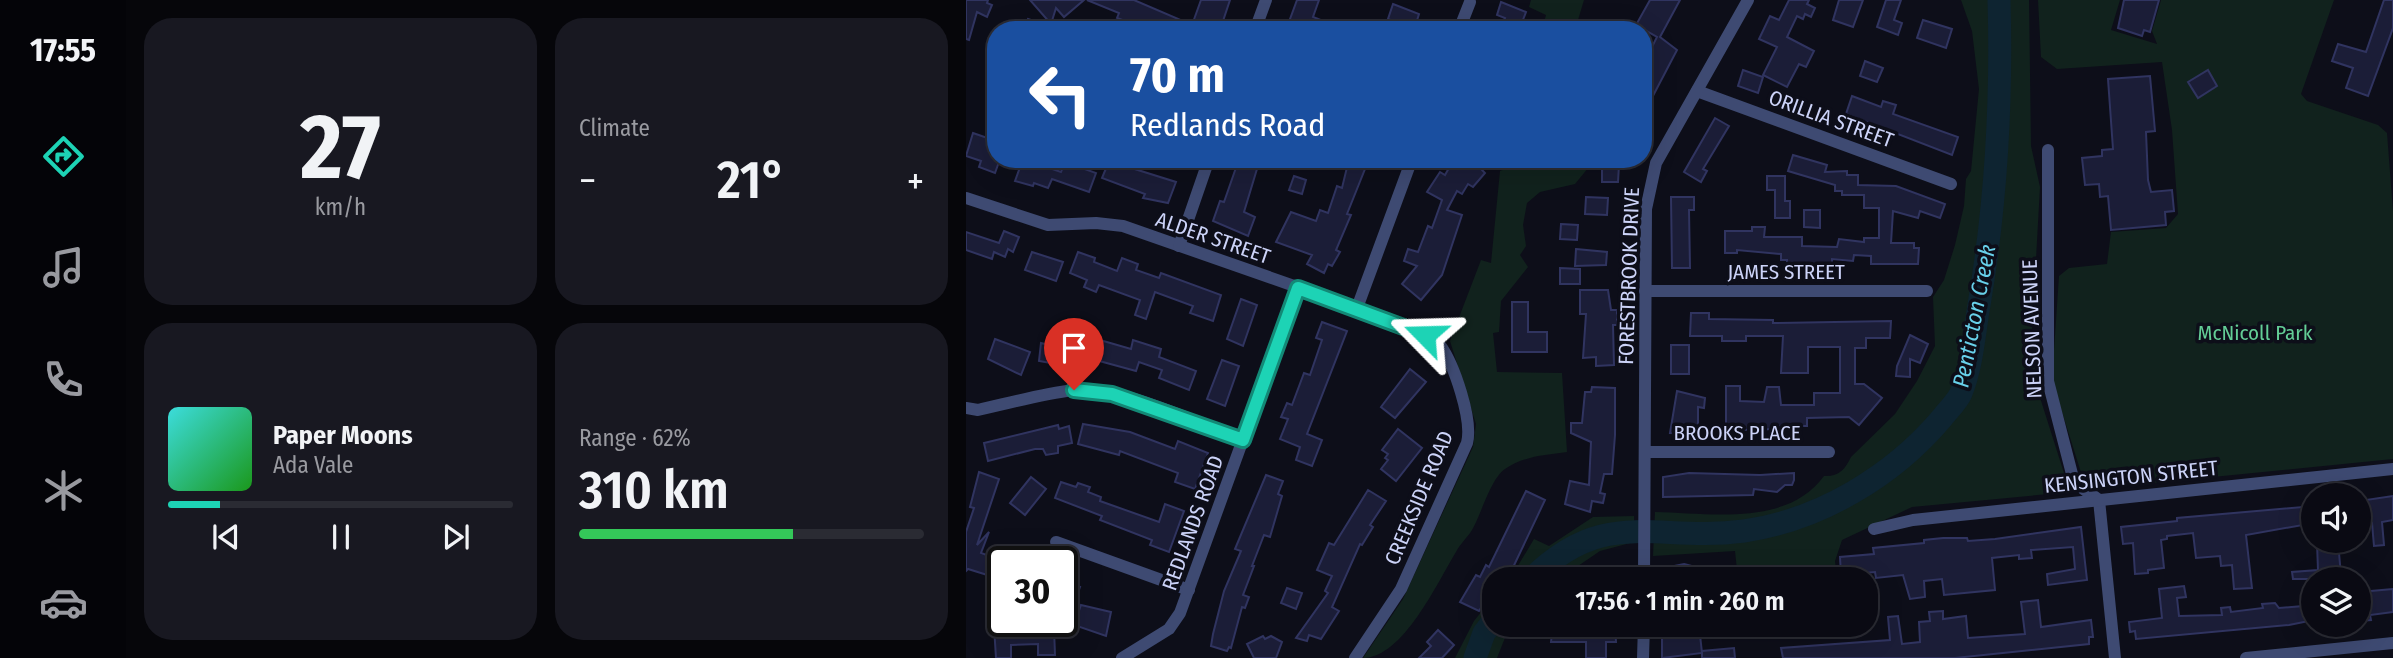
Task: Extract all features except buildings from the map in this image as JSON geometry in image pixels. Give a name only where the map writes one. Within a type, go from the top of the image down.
[{"type":"street","points":[[1258,21],[1266,0]]},
{"type":"street","name":"FORESTBROOK DRIVE","points":[[1644,567],[1646,209],[1651,178],[1656,163],[1748,0]]},
{"type":"street","points":[[1463,21],[1470,2]]},
{"type":"street","name":"ORILLIA STREET","points":[[1697,91],[1951,184]]},
{"type":"street","name":"NELSON AVENUE","points":[[2048,150],[2048,381],[2072,474],[2078,485],[2099,500]]},
{"type":"street","points":[[1178,246],[1206,168]]},
{"type":"street","points":[[1357,308],[1409,168]]},
{"type":"street","name":"ALDER STREET","points":[[966,198],[1048,225],[1096,223],[1123,226],[1357,308],[1440,345]]},
{"type":"street","name":"REDLANDS ROAD","points":[[1122,658],[1169,629],[1180,613],[1298,288]]},
{"type":"street","name":"JAMES STREET","points":[[1645,291],[1927,291]]},
{"type":"street","name":"CREEKSIDE ROAD","points":[[1355,658],[1401,589],[1467,443],[1467,415],[1440,345]]},
{"type":"street","points":[[967,410],[1074,390],[1092,391],[1133,400],[1243,440]]},
{"type":"street","name":"BROOKS PLACE","points":[[1644,452],[1829,452]]},
{"type":"street","name":"KENSINGTON STREET","points":[[1874,529],[1913,520],[2393,469]]},
{"type":"street","points":[[2099,500],[2115,658]]},
{"type":"street","points":[[1056,542],[1189,590]]},
{"type":"street","points":[[1643,658],[1644,637]]},
{"type":"street","points":[[2246,658],[2393,643]]},
{"type":"green space","points":[[1531,0],[1584,0],[1578,21],[1544,21],[1546,15],[1529,7]]},
{"type":"green space","points":[[1961,0],[2029,0],[2031,146],[2040,187],[2032,331],[2036,385],[2070,492],[1912,507],[1842,540],[1836,567],[1737,567],[1735,551],[1653,556],[1655,512],[1746,514],[1790,503],[1808,492],[1824,476],[1837,474],[1844,469],[1851,457],[1895,414],[1917,381],[1935,346],[1933,297],[1944,280],[1955,245],[1964,206],[1966,179],[1971,171],[1979,89],[1972,31]]},
{"type":"green space","name":"McNicoll Park","points":[[2038,0],[2120,0],[2111,30],[2157,44],[2152,31],[2161,0],[2334,0],[2301,94],[2307,101],[2378,125],[2387,133],[2393,211],[2393,459],[2092,489],[2084,482],[2052,380],[2059,276],[2069,268],[2107,264],[2111,232],[2166,228],[2178,214],[2172,130],[2162,62],[2057,69],[2041,57]]},
{"type":"green space","points":[[1507,168],[1588,168],[1575,184],[1540,192],[1527,203],[1523,225],[1526,246],[1520,255],[1528,267],[1501,301],[1499,332],[1493,333],[1497,372],[1562,373],[1567,452],[1527,459],[1500,474],[1472,530],[1417,617],[1392,646],[1378,655],[1363,658],[1403,599],[1473,447],[1476,424],[1450,341],[1481,260],[1491,263],[1500,171]]},
{"type":"green space","points":[[1634,516],[1634,542],[1600,551],[1577,567],[1517,567],[1534,539],[1549,546],[1593,517]]},
{"type":"green space","points":[[1482,611],[1482,637],[1505,637],[1497,658],[1455,658]]},
{"type":"waterway","name":"Penticton Creek","points":[[1545,567],[1558,556],[1584,542],[1608,534],[1744,531],[1800,517],[1827,506],[1878,476],[1923,439],[1955,403],[1965,383],[1970,361],[1990,229],[2000,77],[1999,0]]},
{"type":"waterway","name":"Penticton Creek","points":[[1475,658],[1483,637]]},
{"type":"route","points":[[1074,390],[1112,394],[1133,400],[1243,440],[1298,288],[1425,335]]}]
